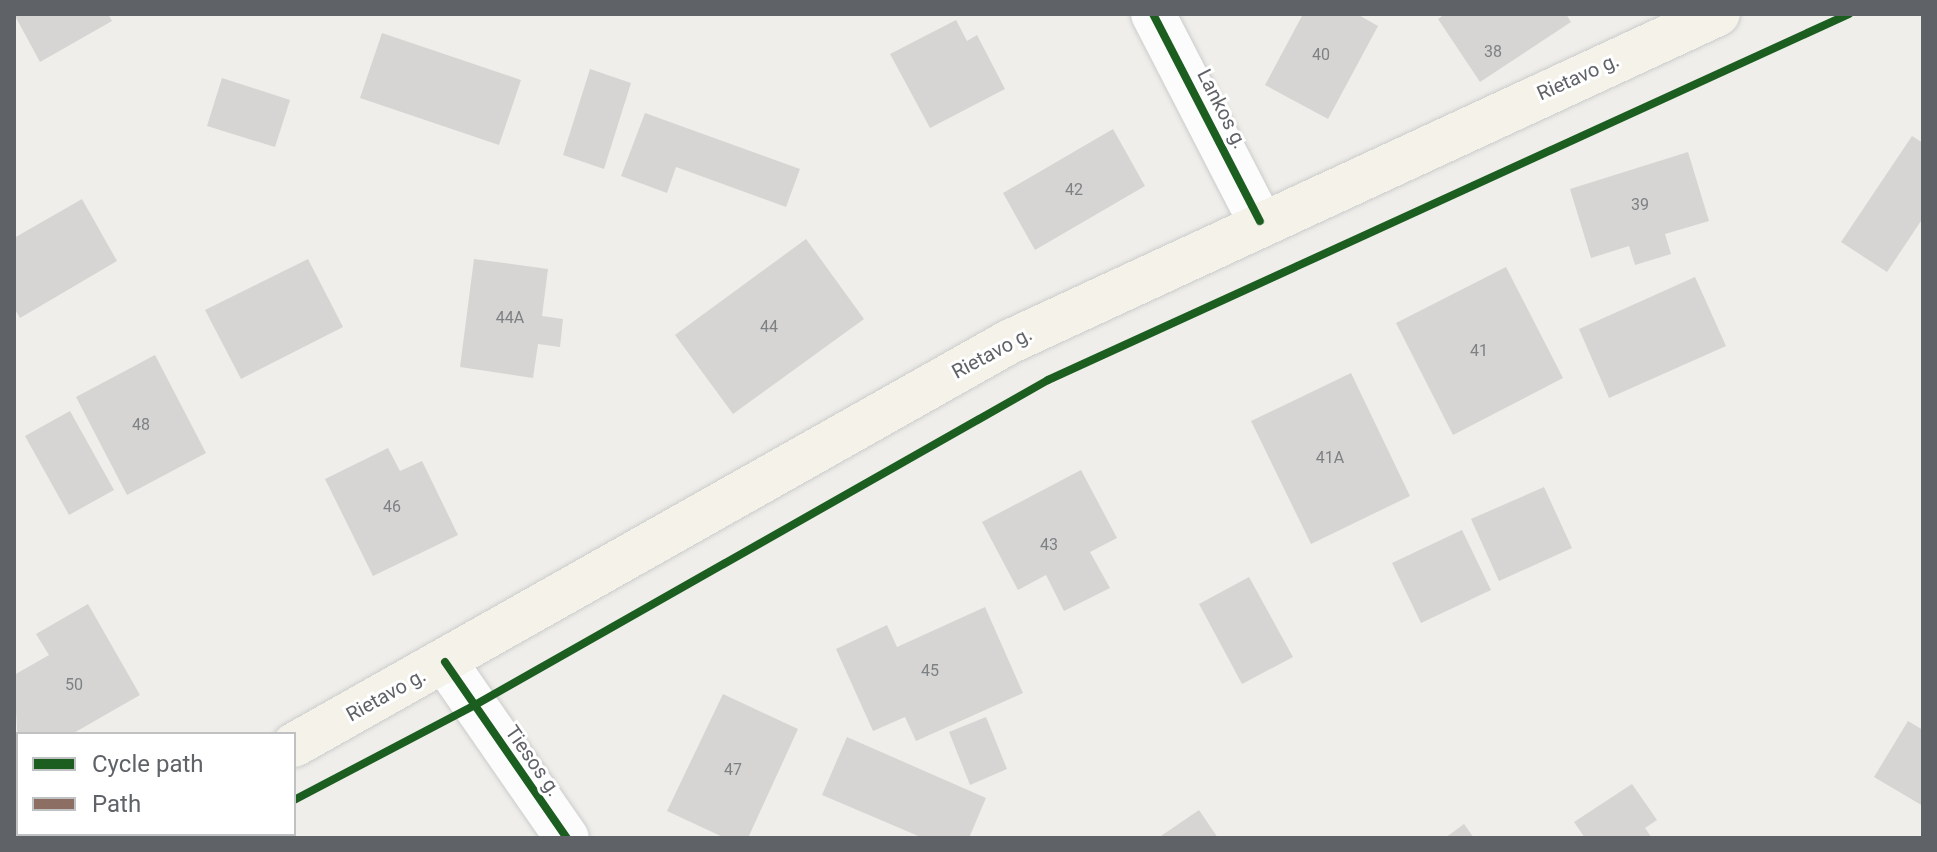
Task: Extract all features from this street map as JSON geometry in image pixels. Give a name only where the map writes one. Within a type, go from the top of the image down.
[{"type":"main road","name":"Rietavo g.","points":[[296,744],[1009,342],[1260,221],[1718,14]]},
{"type":"street","name":"Lankos g.","points":[[1153,14],[1260,221]]},
{"type":"street","name":"Tiesos g.","points":[[445,662],[567,838]]},
{"type":"building","points":[[14,14],[108,14],[112,21],[40,62]]},
{"type":"building","points":[[1303,14],[1357,14],[1378,26],[1328,119],[1265,85]]},
{"type":"building","points":[[1445,14],[1566,14],[1571,22],[1480,82],[1438,19]]},
{"type":"building","points":[[956,20],[967,41],[977,35],[1005,89],[930,128],[890,54]]},
{"type":"building","points":[[382,33],[521,80],[499,145],[360,98]]},
{"type":"building","points":[[590,69],[631,83],[604,169],[563,155]]},
{"type":"building","points":[[222,78],[290,100],[275,147],[207,126]]},
{"type":"building","points":[[645,113],[800,169],[786,207],[676,167],[667,193],[621,176]]},
{"type":"building","points":[[1113,129],[1145,186],[1035,250],[1003,193]]},
{"type":"building","points":[[1912,136],[1923,143],[1923,218],[1887,272],[1841,242]]},
{"type":"building","points":[[1688,152],[1709,221],[1665,234],[1671,254],[1635,265],[1629,246],[1591,258],[1570,189]]},
{"type":"building","points":[[82,199],[117,261],[20,318],[14,308],[14,238]]},
{"type":"building","points":[[806,239],[864,319],[733,414],[675,335]]},
{"type":"building","points":[[308,259],[343,327],[241,379],[205,310]]},
{"type":"building","points":[[474,259],[548,269],[542,316],[563,319],[560,347],[538,344],[533,378],[460,367]]},
{"type":"building","points":[[1506,267],[1563,378],[1453,435],[1396,323]]},
{"type":"building","points":[[1695,277],[1726,346],[1609,398],[1579,329]]},
{"type":"building","points":[[155,355],[206,453],[127,495],[76,397]]},
{"type":"building","points":[[1351,373],[1410,496],[1311,544],[1251,421]]},
{"type":"building","points":[[70,411],[114,490],[69,515],[25,436]]},
{"type":"building","points":[[388,448],[400,471],[422,461],[458,535],[373,576],[325,479]]},
{"type":"building","points":[[1081,470],[1117,538],[1090,552],[1110,588],[1064,611],[1046,575],[1018,590],[982,522]]},
{"type":"building","points":[[1544,487],[1572,548],[1499,581],[1471,519]]},
{"type":"building","points":[[1462,530],[1491,590],[1421,623],[1392,563]]},
{"type":"building","points":[[1249,577],[1293,657],[1242,684],[1199,604]]},
{"type":"building","points":[[88,604],[140,695],[75,732],[17,732],[14,675],[49,655],[36,634]]},
{"type":"building","points":[[985,607],[1023,693],[916,741],[905,717],[873,731],[836,649],[887,625],[897,647]]},
{"type":"building","points":[[723,694],[798,729],[748,838],[725,838],[667,811]]},
{"type":"building","points":[[986,717],[1007,769],[970,785],[949,732]]},
{"type":"building","points":[[1908,721],[1923,730],[1923,806],[1874,777]]},
{"type":"building","points":[[847,737],[986,798],[969,838],[923,838],[822,795]]},
{"type":"building","points":[[1632,784],[1657,820],[1645,828],[1652,838],[1585,838],[1574,822]]},
{"type":"building","points":[[1199,810],[1218,838],[1158,838]]},
{"type":"building","points":[[1464,824],[1474,838],[1445,838]]},
{"type":"marked path","points":[[220,838],[224,836]]},
{"type":"cycle path","points":[[1153,14],[1260,221]]},
{"type":"cycle path","points":[[296,799],[475,705],[1048,380],[1849,14]]},
{"type":"cycle path","points":[[445,662],[567,838]]}]
